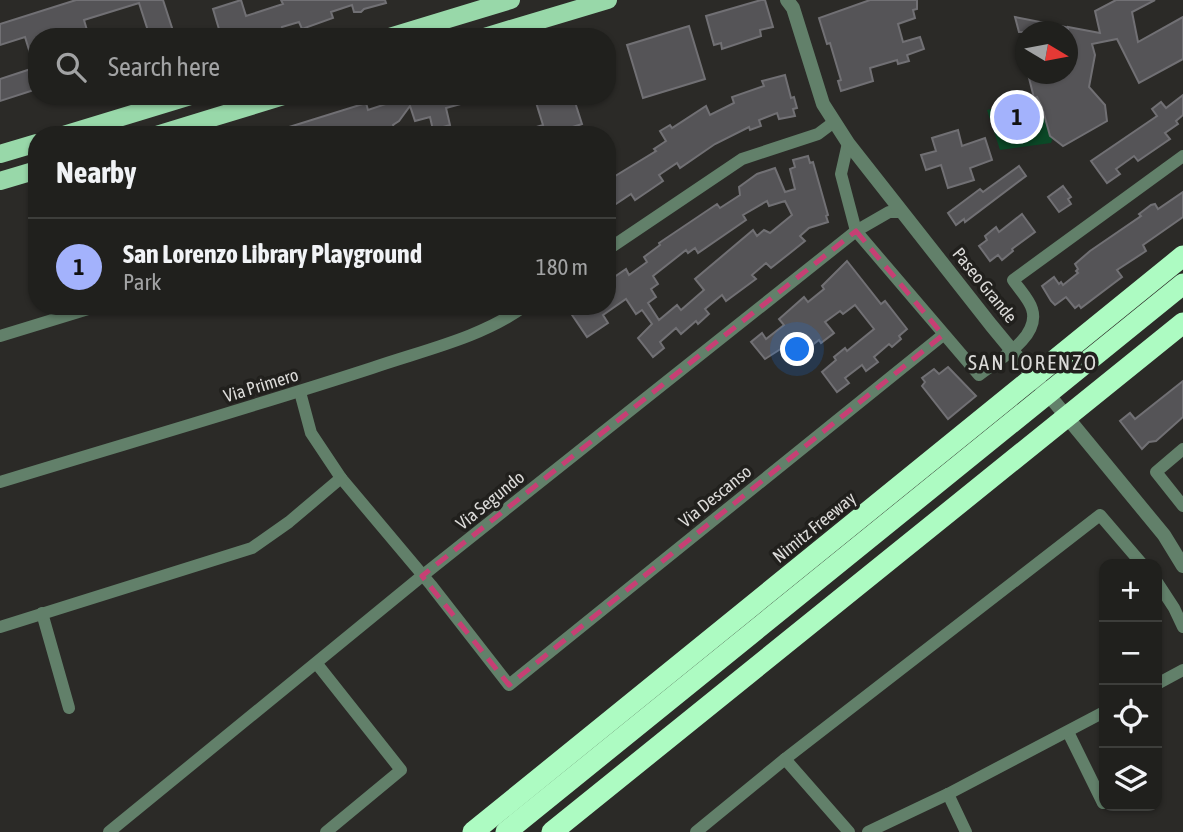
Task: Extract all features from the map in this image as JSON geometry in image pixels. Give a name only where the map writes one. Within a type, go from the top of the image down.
[{"type":"highway","name":"Nimitz Freeway","points":[[473,832],[1183,256]]},
{"type":"highway","points":[[506,832],[1183,284]]},
{"type":"highway","points":[[552,832],[1183,323]]},
{"type":"main road","points":[[419,28],[511,0]]},
{"type":"main road","points":[[508,28],[568,6],[608,0]]},
{"type":"main road","points":[[93,126],[161,105]]},
{"type":"main road","points":[[186,126],[254,105]]},
{"type":"main road","points":[[0,154],[28,146]]},
{"type":"main road","points":[[0,181],[28,173]]},
{"type":"street","name":"Paseo Grande","points":[[791,3],[823,104],[848,144],[991,325],[1102,456],[1164,535],[1183,566]]},
{"type":"street","points":[[616,244],[742,159],[818,134],[834,122]]},
{"type":"street","points":[[848,144],[841,174],[856,231],[979,375],[1032,330],[1032,308],[1013,280],[1183,156]]},
{"type":"street","name":"Via Segundo","points":[[109,832],[422,576],[856,231],[889,212],[902,212]]},
{"type":"street","points":[[0,336],[69,315]]},
{"type":"street","name":"Via Primero","points":[[0,482],[300,392],[475,333],[513,315]]},
{"type":"street","name":"Via Descanso","points":[[422,576],[509,685],[943,335]]},
{"type":"street","points":[[300,392],[311,433],[341,478],[422,576]]},
{"type":"street","points":[[1183,449],[1156,472],[1183,506]]},
{"type":"street","points":[[0,627],[252,548],[289,522],[341,478]]},
{"type":"street","points":[[696,832],[785,759],[1100,515],[1138,559]]},
{"type":"street","points":[[1162,590],[1183,627]]},
{"type":"street","points":[[42,613],[69,708]]},
{"type":"street","points":[[317,664],[401,770],[326,832]]},
{"type":"street","points":[[1162,681],[1183,670]]},
{"type":"street","points":[[868,832],[948,794],[1099,715]]},
{"type":"street","points":[[1068,732],[1099,793]]},
{"type":"street","points":[[785,759],[849,832]]},
{"type":"street","points":[[948,794],[966,832]]},
{"type":"highlighted area","points":[[856,231],[943,335],[509,685],[422,576]]},
{"type":"green space","points":[[1017,98],[1037,104],[1040,102],[1053,138],[1051,143],[1000,150],[987,110],[1015,103]]},
{"type":"building","points":[[76,0],[163,0],[172,28],[147,28],[139,3],[84,20],[86,28],[28,28],[28,47],[25,37],[0,45],[0,24]]},
{"type":"building","points":[[241,0],[246,16],[283,4],[281,0],[385,0],[386,3],[361,12],[354,12],[352,5],[331,12],[333,18],[305,28],[302,28],[299,22],[282,28],[219,28],[213,9]]},
{"type":"building","points":[[765,0],[773,27],[760,30],[761,36],[722,49],[721,43],[714,45],[706,16]]},
{"type":"building","points":[[870,0],[917,0],[917,9],[913,10],[915,18],[898,24],[903,42],[920,37],[924,49],[907,55],[909,61],[898,64],[897,60],[870,68],[873,81],[841,91],[838,81],[841,80],[830,43],[827,44],[819,18]]},
{"type":"building","points":[[1116,0],[1155,0],[1132,12],[1138,42],[1183,17],[1183,59],[1139,83],[1117,39],[1092,44],[1095,55],[1089,87],[1105,105],[1107,121],[1063,146],[1050,136],[1042,107],[1037,97],[1034,98],[1030,84],[1078,84],[1078,29],[1100,33],[1095,11]]},
{"type":"building","points":[[1015,17],[1035,21],[1016,21]]},
{"type":"building","points":[[689,26],[705,79],[643,98],[627,45]]},
{"type":"building","points":[[28,70],[28,92],[0,101],[0,79]]},
{"type":"building","points":[[785,75],[791,98],[794,97],[797,108],[793,109],[795,116],[779,119],[777,113],[759,120],[761,126],[750,130],[749,127],[715,144],[680,168],[677,163],[659,175],[663,181],[647,192],[635,200],[631,194],[616,204],[616,175],[656,151],[654,149],[666,141],[660,131],[670,125],[672,128],[706,106],[710,115],[734,103],[732,97],[764,86],[762,81]]},
{"type":"building","points":[[1183,95],[1183,115],[1176,121],[1178,124],[1165,133],[1170,139],[1138,161],[1134,156],[1116,169],[1120,174],[1107,183],[1091,161],[1157,116],[1152,109],[1161,102],[1166,108]]},
{"type":"building","points":[[360,105],[367,105],[368,110],[383,105],[457,105],[446,108],[450,125],[447,126],[432,126],[430,117],[415,121],[410,106],[393,126],[292,126]]},
{"type":"building","points":[[537,105],[576,105],[582,124],[540,126],[543,125]]},
{"type":"building","points":[[958,130],[962,146],[985,138],[992,160],[970,168],[974,180],[948,188],[941,165],[926,170],[921,155],[936,151],[932,138]]},
{"type":"building","points":[[808,156],[810,163],[813,162],[828,222],[809,228],[800,236],[805,241],[771,268],[766,263],[752,275],[756,279],[726,301],[722,295],[705,309],[709,314],[698,324],[696,321],[681,334],[676,328],[660,342],[664,348],[653,357],[638,338],[652,324],[642,310],[636,314],[626,299],[616,306],[616,276],[626,269],[629,275],[647,262],[644,257],[660,245],[659,243],[717,204],[720,208],[740,195],[739,187],[757,174],[775,168],[785,192],[795,189],[790,169],[795,167],[793,160]],"holes":[[[767,201],[769,206],[785,201],[792,215],[770,233],[764,230],[757,236],[753,230],[695,279],[704,290],[681,310],[677,305],[659,320],[648,303],[656,297],[651,289],[658,284],[653,276],[686,250],[688,253],[695,248],[698,253],[746,220],[743,215]]]},
{"type":"building","points":[[1019,166],[1026,176],[965,222],[964,219],[956,225],[948,213],[980,189],[983,192]]},
{"type":"building","points":[[1063,186],[1071,197],[1068,199],[1071,204],[1059,212],[1048,197]]},
{"type":"building","points":[[1183,192],[1183,217],[1143,245],[1146,251],[1117,270],[1122,277],[1081,308],[1079,305],[1075,308],[1066,297],[1055,305],[1051,301],[1042,286],[1054,277],[1063,285],[1078,273],[1075,264],[1090,251],[1141,216],[1139,214],[1151,205],[1155,204],[1158,209]]},
{"type":"building","points":[[1022,214],[1035,232],[1002,260],[998,255],[990,261],[979,246],[987,240],[985,236],[996,227],[999,232]]},
{"type":"building","points":[[847,261],[881,304],[885,301],[907,329],[892,347],[889,344],[874,357],[878,362],[866,371],[862,365],[845,378],[849,383],[837,392],[822,372],[836,360],[834,357],[845,348],[847,351],[874,329],[855,305],[843,314],[840,311],[825,322],[834,333],[799,355],[790,343],[765,359],[751,342],[762,333],[766,339],[784,325],[779,319],[804,297],[808,302],[824,289],[822,286]]},
{"type":"building","points":[[572,315],[603,315],[608,323],[587,337]]},
{"type":"building","points":[[948,367],[976,396],[948,419],[922,386],[925,382],[922,378],[934,369],[939,374]]},
{"type":"building","points":[[1183,381],[1183,417],[1156,441],[1149,442],[1142,449],[1120,421],[1130,413],[1135,419]]},
{"type":"place","name":"San Lorenzo Library Playground","points":[[1017,117]]},
{"type":"district","name":"SAN LORENZO","points":[[1033,362]]}]
